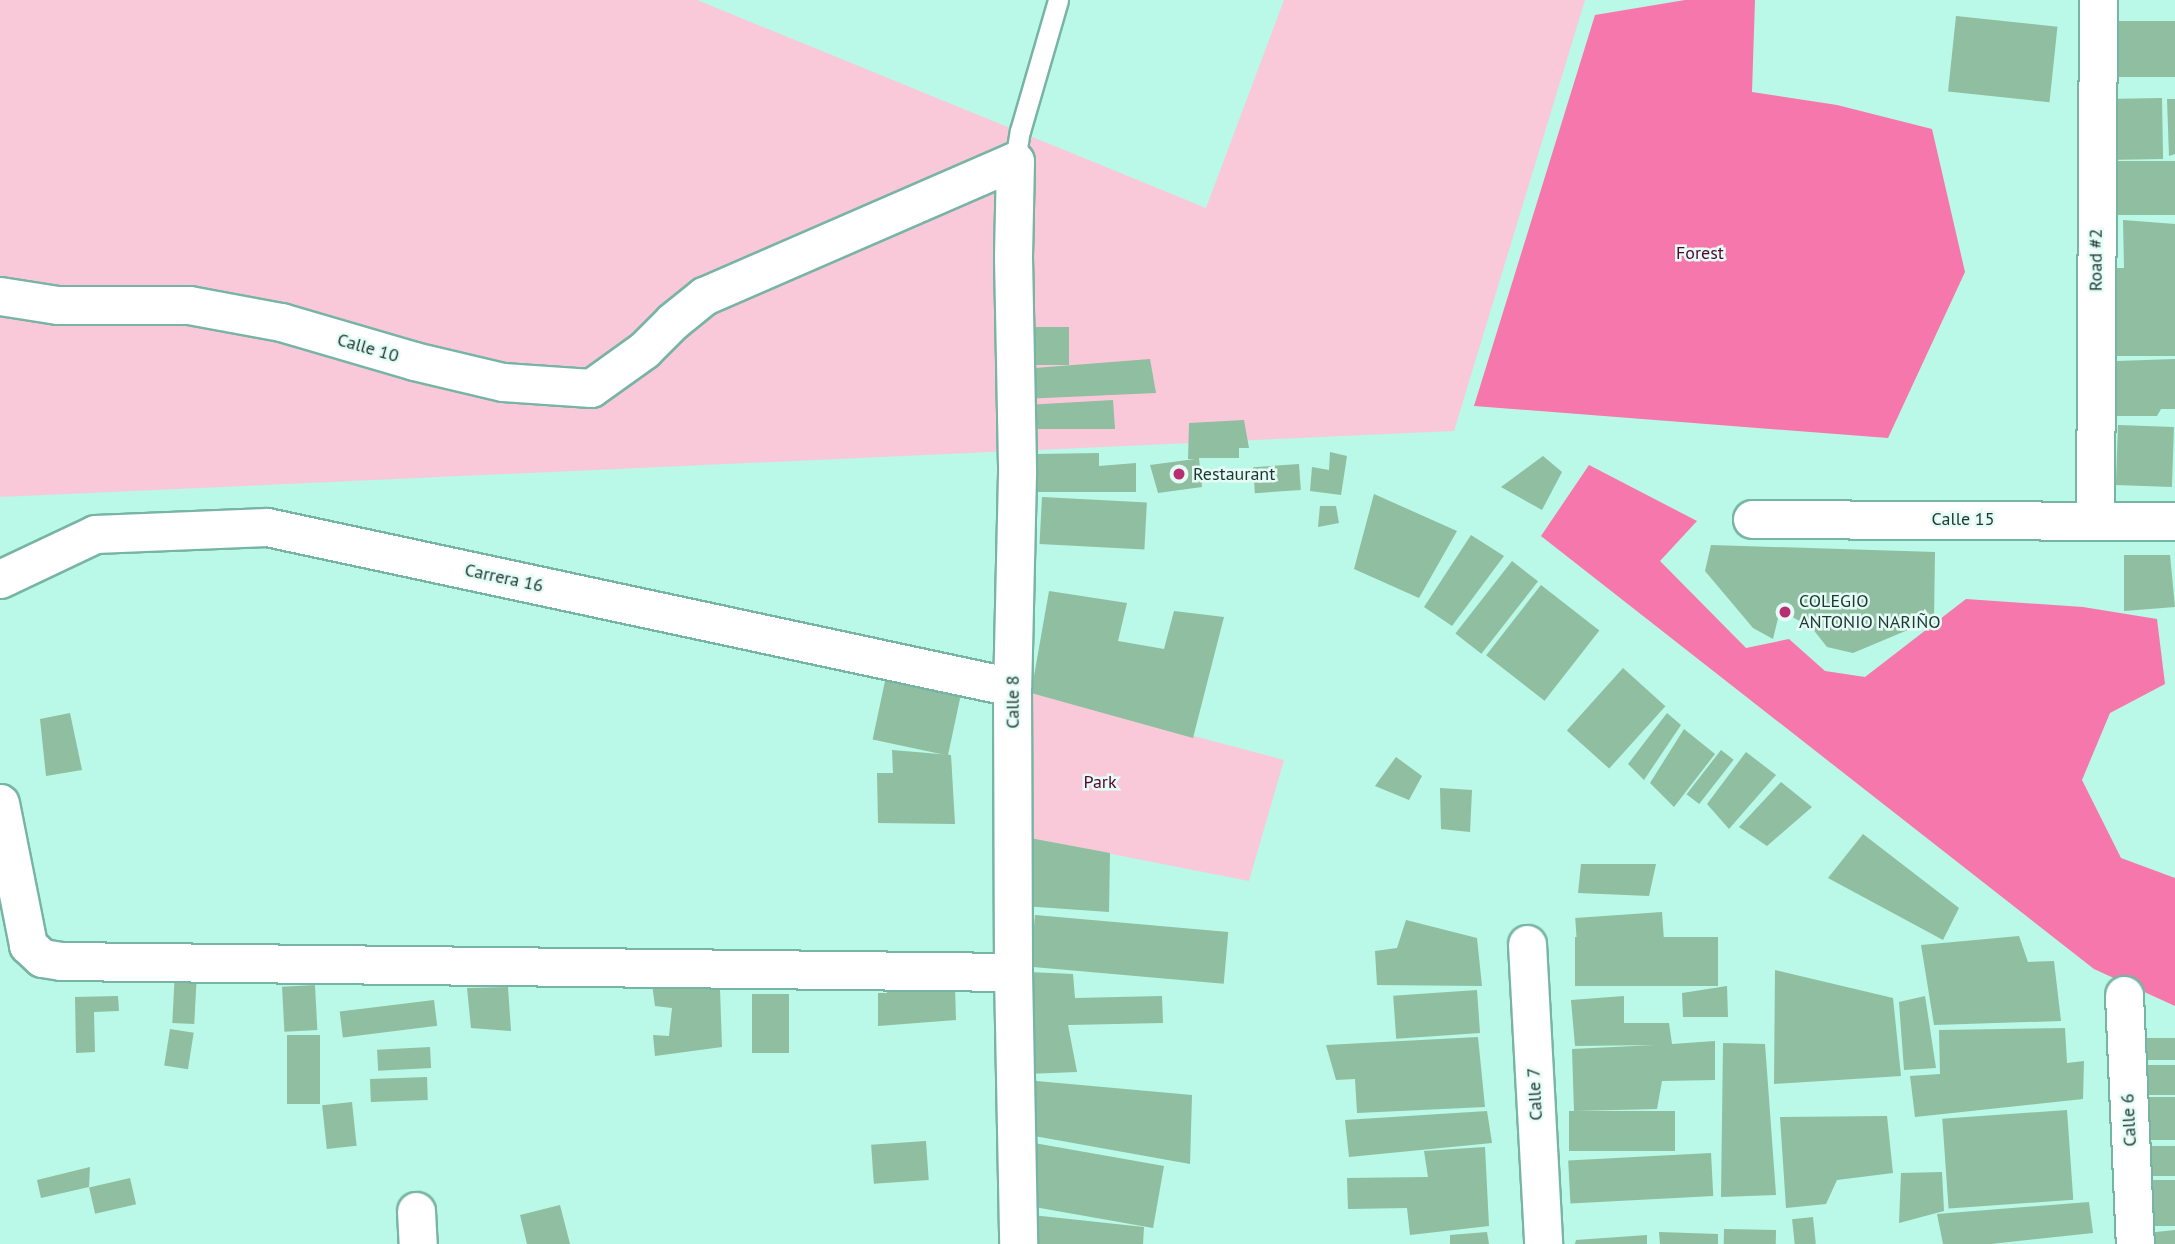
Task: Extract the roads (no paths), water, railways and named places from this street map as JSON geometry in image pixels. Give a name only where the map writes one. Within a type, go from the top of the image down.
[{"type":"street","name":"Road #2","points":[[2095,520],[2098,0]]},
{"type":"street","name":"Calle 10","points":[[0,296],[57,305],[188,305],[281,322],[414,361],[503,382],[591,388],[644,350],[673,321],[704,296],[1016,161]]},
{"type":"street","name":"Calle 8","points":[[1016,161],[1013,257],[1017,474],[1012,687],[1018,1244]]},
{"type":"street","name":"Calle 15","points":[[1752,519],[2175,522]]},
{"type":"street","name":"Carrera 16","points":[[0,579],[95,534],[267,527],[1012,687]]},
{"type":"street","points":[[0,803],[28,944],[42,958],[1013,972]]},
{"type":"street","name":"Calle 7","points":[[1527,944],[1544,1244]]},
{"type":"street","name":"Calle 6","points":[[2124,995],[2135,1244]]},
{"type":"lane","points":[[1016,161],[1020,131],[1058,0]]},
{"type":"place","name":"Restaurant","points":[[1179,474]]},
{"type":"place","name":"COLEGIO ANTONIO NARIÑO","points":[[1785,612]]},
{"type":"park label","name":"Forest","points":[[1700,253]]},
{"type":"park label","name":"Park","points":[[1100,782]]}]
